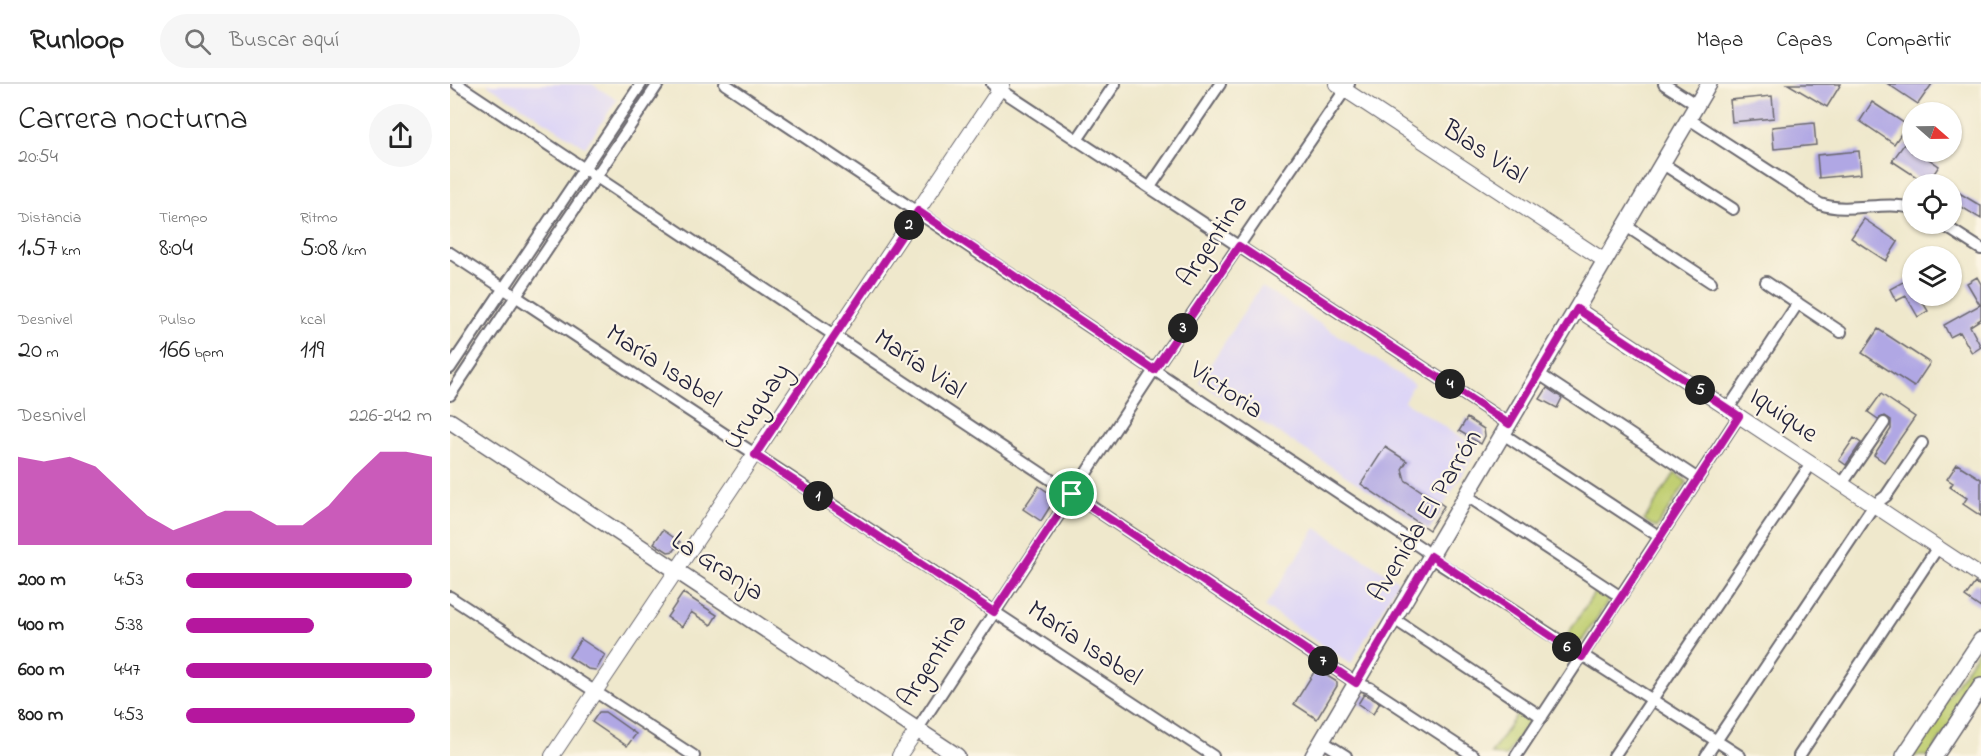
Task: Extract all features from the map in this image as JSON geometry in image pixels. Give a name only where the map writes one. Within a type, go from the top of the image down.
[{"type":"main road","name":"Avenida El Parrón","points":[[1313,756],[1710,84]]},
{"type":"main road","name":"La Granja","points":[[450,421],[957,756]]},
{"type":"main road","points":[[1904,756],[1981,640]]},
{"type":"main road","points":[[1935,756],[1981,686]]},
{"type":"main road","points":[[1932,714],[1954,728]]},
{"type":"street","name":"María Vial","points":[[457,84],[1356,683],[1370,688],[1474,756]]},
{"type":"street","points":[[450,368],[641,84]]},
{"type":"street","points":[[450,395],[658,84]]},
{"type":"street","name":"Victoria","points":[[725,84],[1582,657],[1653,699],[1740,756]]},
{"type":"street","points":[[1077,140],[1115,84]]},
{"type":"street","points":[[1150,187],[1220,84]]},
{"type":"street","points":[[1664,84],[1697,105]]},
{"type":"street","points":[[998,86],[1239,246],[1660,537]]},
{"type":"street","name":"Uruguay","points":[[552,756],[918,211],[998,86]]},
{"type":"street","name":"Argentina","points":[[899,756],[1343,86]]},
{"type":"street","name":"Blas Vial","points":[[1343,86],[1605,261]]},
{"type":"street","points":[[1689,119],[1820,204],[1836,208],[1889,205],[1902,207]]},
{"type":"street","points":[[1663,164],[1733,209]]},
{"type":"street","points":[[1626,226],[1712,282]]},
{"type":"street","points":[[1958,234],[1981,249]]},
{"type":"street","name":"María Isabel","points":[[450,253],[1213,756]]},
{"type":"street","points":[[1766,282],[1841,332]]},
{"type":"street","points":[[1516,756],[1698,479],[1798,303]]},
{"type":"street","name":"Iquique","points":[[1577,309],[1981,576]]},
{"type":"street","points":[[1539,374],[1698,479]]},
{"type":"street","points":[[1842,484],[1884,423]]},
{"type":"street","points":[[1706,756],[1874,506],[1886,496],[1922,443]]},
{"type":"street","points":[[1614,756],[1811,464]]},
{"type":"street","points":[[1467,496],[1621,597]]},
{"type":"street","points":[[1799,756],[1938,547]]},
{"type":"street","points":[[450,597],[694,756]]},
{"type":"street","points":[[1394,619],[1542,717]]},
{"type":"street","points":[[1322,741],[1346,756]]},
{"type":"shaded area","points":[[487,84],[592,84],[617,100],[585,147]]},
{"type":"shaded area","points":[[1261,286],[1414,384],[1404,401],[1478,448],[1429,529],[1199,382]]},
{"type":"shaded area","points":[[1316,528],[1398,581],[1351,664],[1265,607]]},
{"type":"green space","points":[[1675,473],[1687,482],[1656,528],[1644,520]]},
{"type":"green space","points":[[1596,590],[1610,598],[1582,641],[1574,643],[1566,637]]},
{"type":"green space","points":[[1981,646],[1981,677],[1929,756],[1909,756]]},
{"type":"green space","points":[[1517,714],[1529,721],[1506,756],[1491,754]]},
{"type":"building","points":[[1788,84],[1841,84],[1827,107]]},
{"type":"building","points":[[1888,84],[1932,84],[1919,102],[1915,102]]},
{"type":"building","points":[[1772,96],[1774,118],[1732,122],[1730,100]]},
{"type":"building","points":[[1872,102],[1902,122],[1902,132],[1894,144],[1860,121]]},
{"type":"building","points":[[1814,123],[1816,145],[1774,149],[1772,127]]},
{"type":"building","points":[[1902,147],[1902,162],[1933,162],[1939,166],[1934,174],[1912,174],[1892,161]]},
{"type":"building","points":[[1859,151],[1861,174],[1819,178],[1817,155]]},
{"type":"building","points":[[1962,195],[1981,206],[1981,219],[1962,207]]},
{"type":"building","points":[[1864,219],[1898,242],[1886,261],[1851,238]]},
{"type":"building","points":[[1977,277],[1981,284],[1981,319],[1970,326],[1981,347],[1972,353],[1960,332],[1950,337],[1944,325],[1980,305],[1967,283]]},
{"type":"building","points":[[1902,282],[1902,298],[1896,301],[1890,289]]},
{"type":"building","points":[[1912,306],[1925,306],[1928,311],[1918,317]]},
{"type":"building","points":[[1878,329],[1930,363],[1914,387],[1862,353]]},
{"type":"building","points":[[1547,388],[1562,398],[1557,408],[1540,399]]},
{"type":"building","points":[[1881,394],[1915,417],[1884,462],[1874,455],[1891,429],[1891,420],[1885,416],[1878,419],[1868,412]]},
{"type":"building","points":[[1467,418],[1484,429],[1485,436],[1481,444],[1459,431]]},
{"type":"building","points":[[1854,438],[1861,443],[1846,465],[1839,460]]},
{"type":"building","points":[[1385,447],[1407,461],[1402,469],[1405,480],[1444,506],[1429,530],[1361,484]]},
{"type":"building","points":[[1957,464],[1981,479],[1981,516],[1963,504],[1967,498],[1950,487],[1953,483],[1947,479]]},
{"type":"building","points":[[1039,486],[1052,495],[1053,502],[1041,521],[1023,509]]},
{"type":"building","points":[[663,530],[680,542],[674,551],[668,552],[654,543]]},
{"type":"building","points":[[1975,583],[1981,586],[1981,608],[1965,597]]},
{"type":"building","points":[[683,593],[717,615],[711,625],[691,612],[682,627],[667,617]]},
{"type":"building","points":[[581,639],[605,655],[596,670],[588,669],[569,657]]},
{"type":"building","points":[[1316,669],[1337,682],[1337,686],[1317,719],[1294,704]]},
{"type":"building","points":[[1364,694],[1380,703],[1373,714],[1358,704]]},
{"type":"building","points":[[599,712],[605,712],[636,734],[627,746],[592,722]]},
{"type":"route","points":[[918,211],[1154,370],[1239,246],[1509,424],[1577,309],[1739,416],[1582,657],[1431,556],[1356,683],[1072,494],[994,612],[755,455],[918,211]]}]
